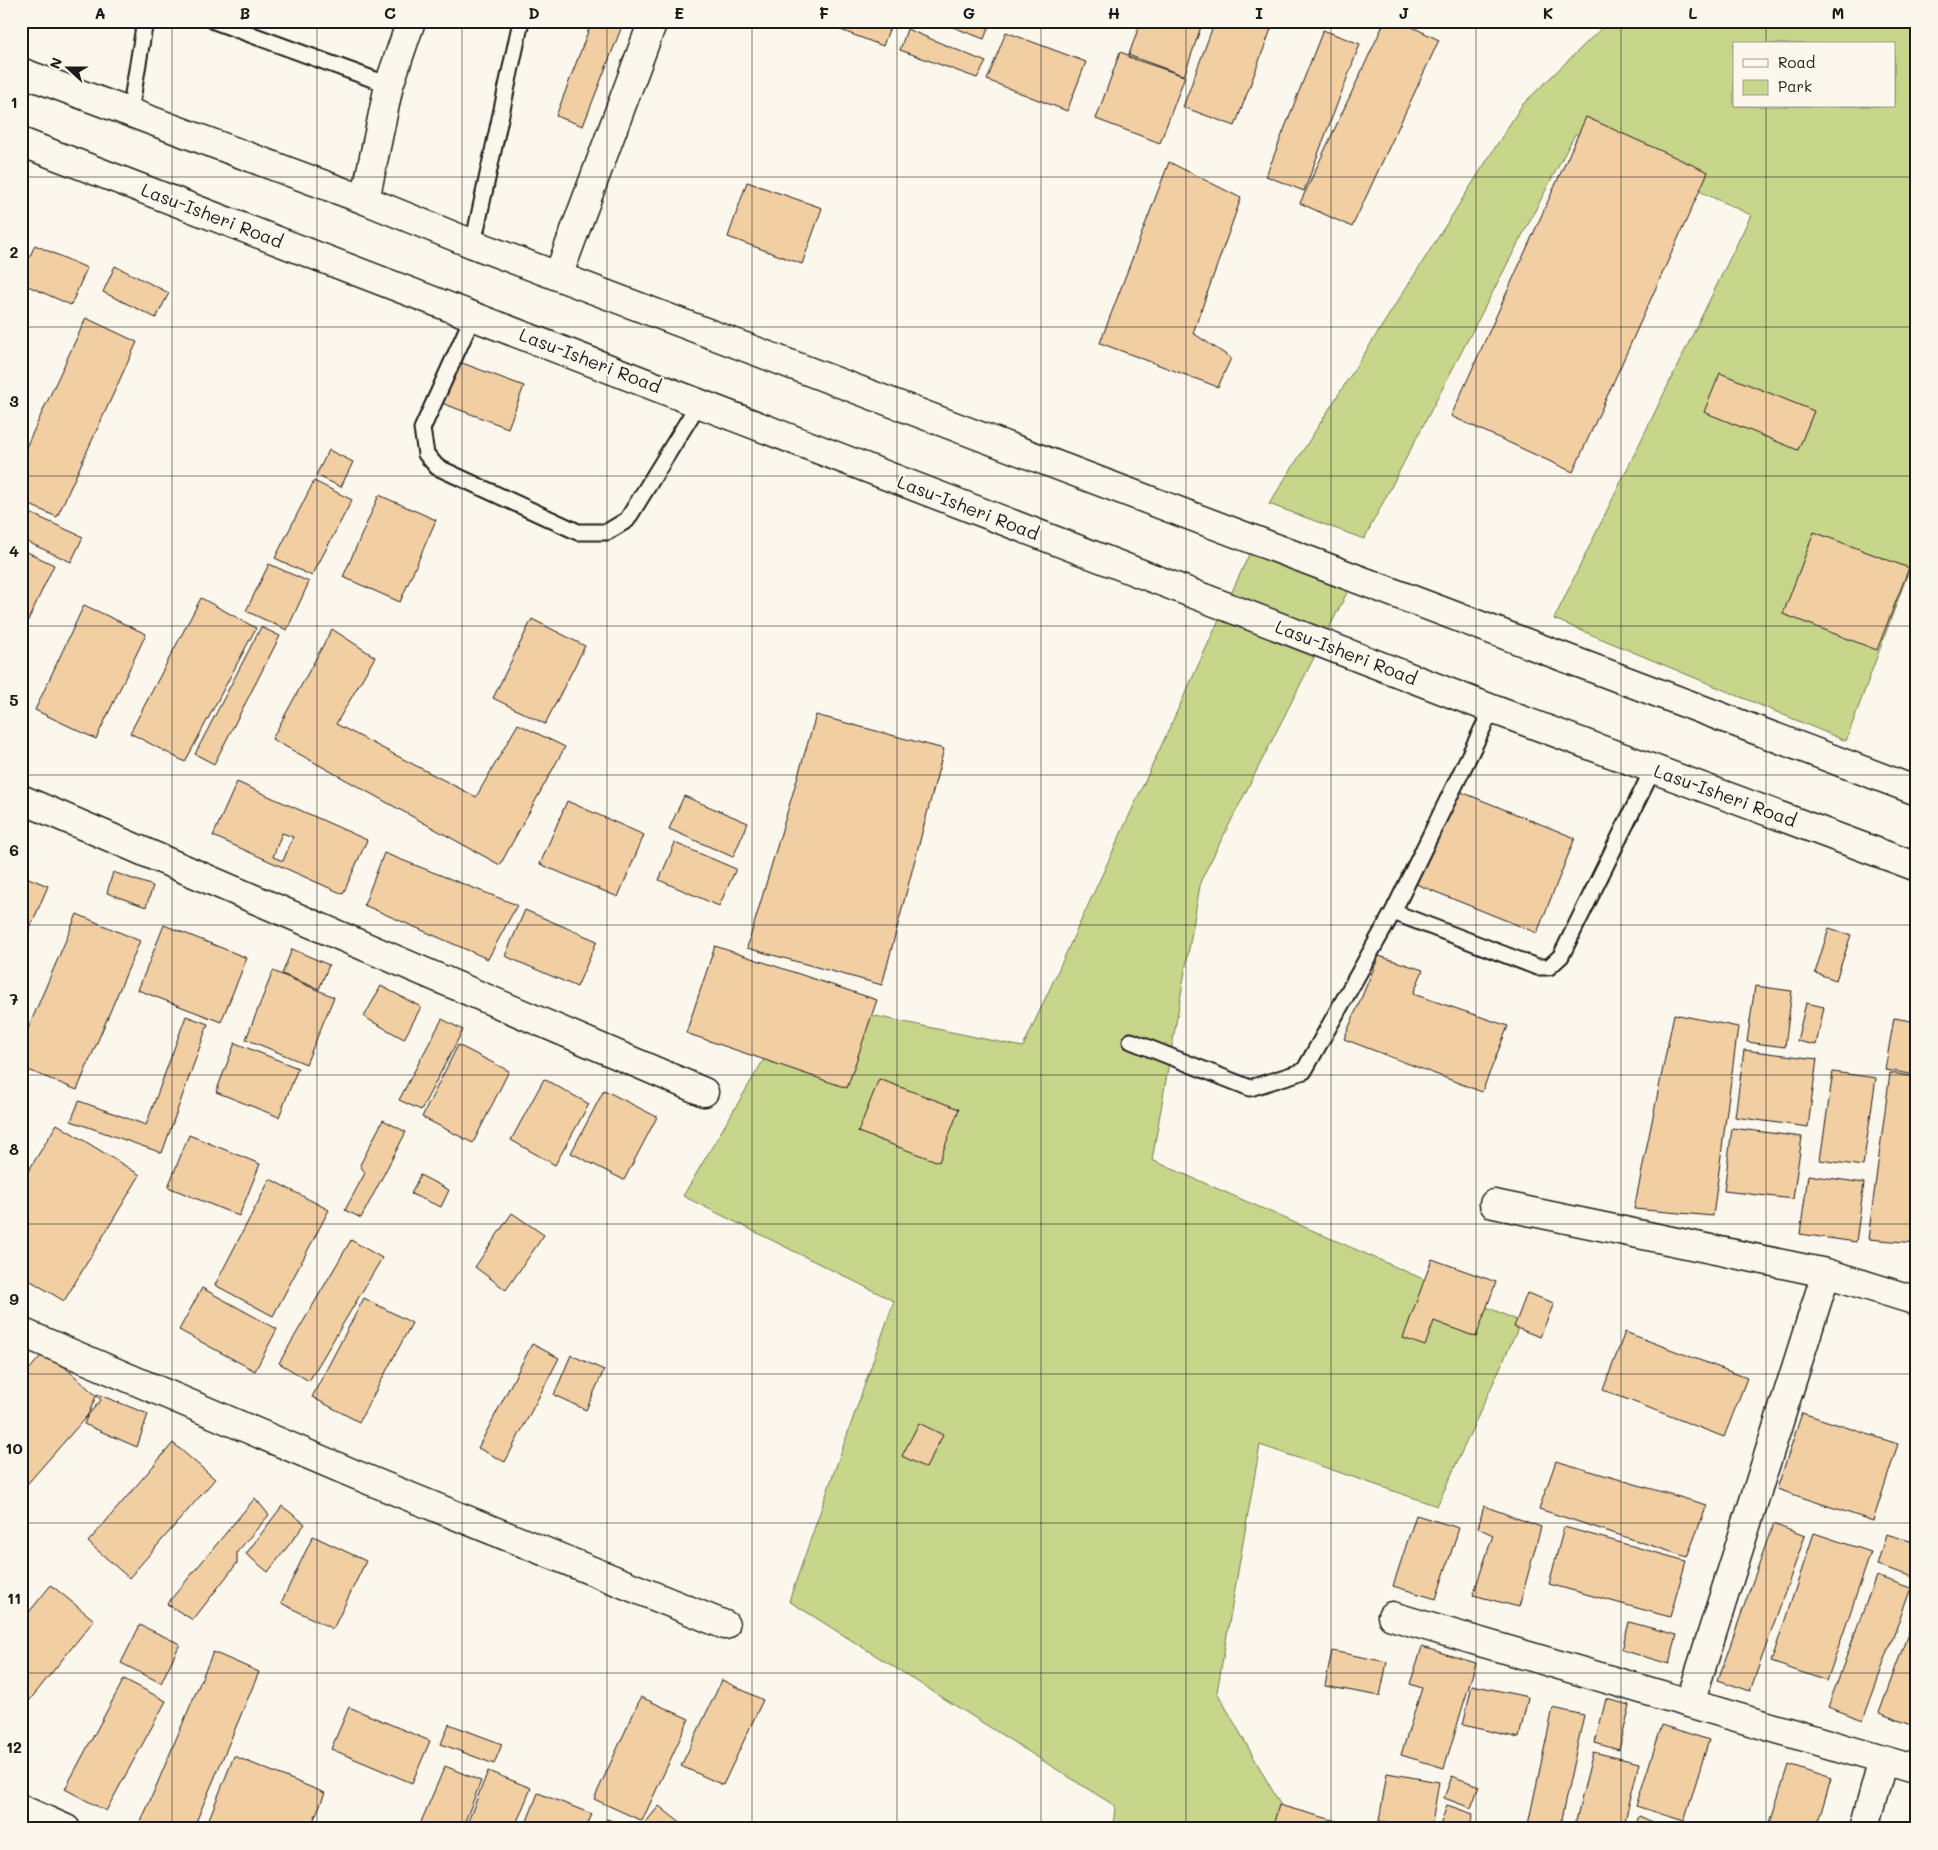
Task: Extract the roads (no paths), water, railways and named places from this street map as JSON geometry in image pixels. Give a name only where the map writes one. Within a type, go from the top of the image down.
[{"type":"main road","points":[[365,200],[390,85],[411,21]]},
{"type":"main road","points":[[558,276],[653,21]]},
{"type":"main road","points":[[21,72],[365,200],[473,244],[1917,791]]},
{"type":"main road","name":"Lasu-Isheri Road","points":[[21,142],[1492,709],[1917,867]]},
{"type":"main road","points":[[21,799],[704,1092]]},
{"type":"main road","points":[[1494,1204],[1826,1273],[1917,1301]]},
{"type":"main road","points":[[1690,1703],[1826,1273]]},
{"type":"main road","points":[[21,1332],[364,1478],[725,1625]]},
{"type":"main road","points":[[1392,1616],[1917,1770]]},
{"type":"main road","points":[[1864,1829],[1883,1760]]},
{"type":"main road","points":[[21,1810],[66,1829]]},
{"type":"lane","points":[[130,112],[145,21]]},
{"type":"lane","points":[[214,21],[390,85]]},
{"type":"lane","points":[[473,244],[521,21]]},
{"type":"lane","points":[[472,316],[422,429],[426,454],[437,467],[578,532],[607,532],[627,520],[699,404]]},
{"type":"lane","points":[[1131,1041],[1250,1088],[1304,1071],[1394,912],[1492,709]]},
{"type":"lane","points":[[1394,912],[1537,967],[1548,967],[1561,956],[1653,769]]}]
